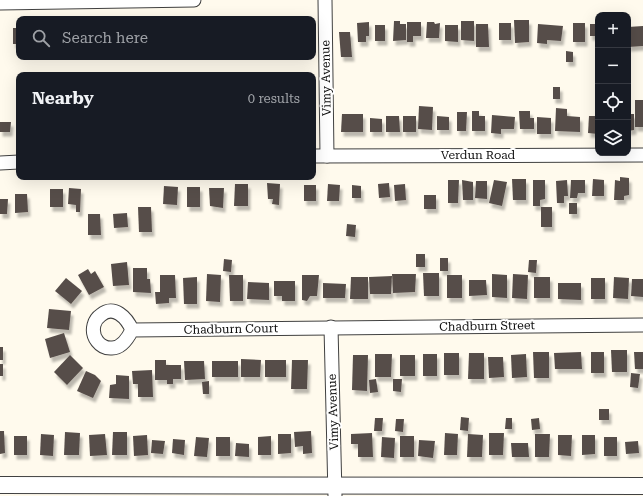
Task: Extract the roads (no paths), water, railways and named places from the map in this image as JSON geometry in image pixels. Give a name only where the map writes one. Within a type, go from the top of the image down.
[{"type":"street","points":[[0,3],[194,0]]},
{"type":"street","name":"Vimy Avenue","points":[[325,0],[327,156]]},
{"type":"street","name":"Verdun Road","points":[[316,156],[643,155]]},
{"type":"street","points":[[0,163],[16,162]]},
{"type":"street","name":"Chadburn Street","points":[[331,327],[643,325]]},
{"type":"street","name":"Vimy Avenue","points":[[331,327],[335,491]]},
{"type":"street","name":"Chadburn Court","points":[[132,330],[331,327]]},
{"type":"street","points":[[0,485],[335,491],[643,486]]}]
